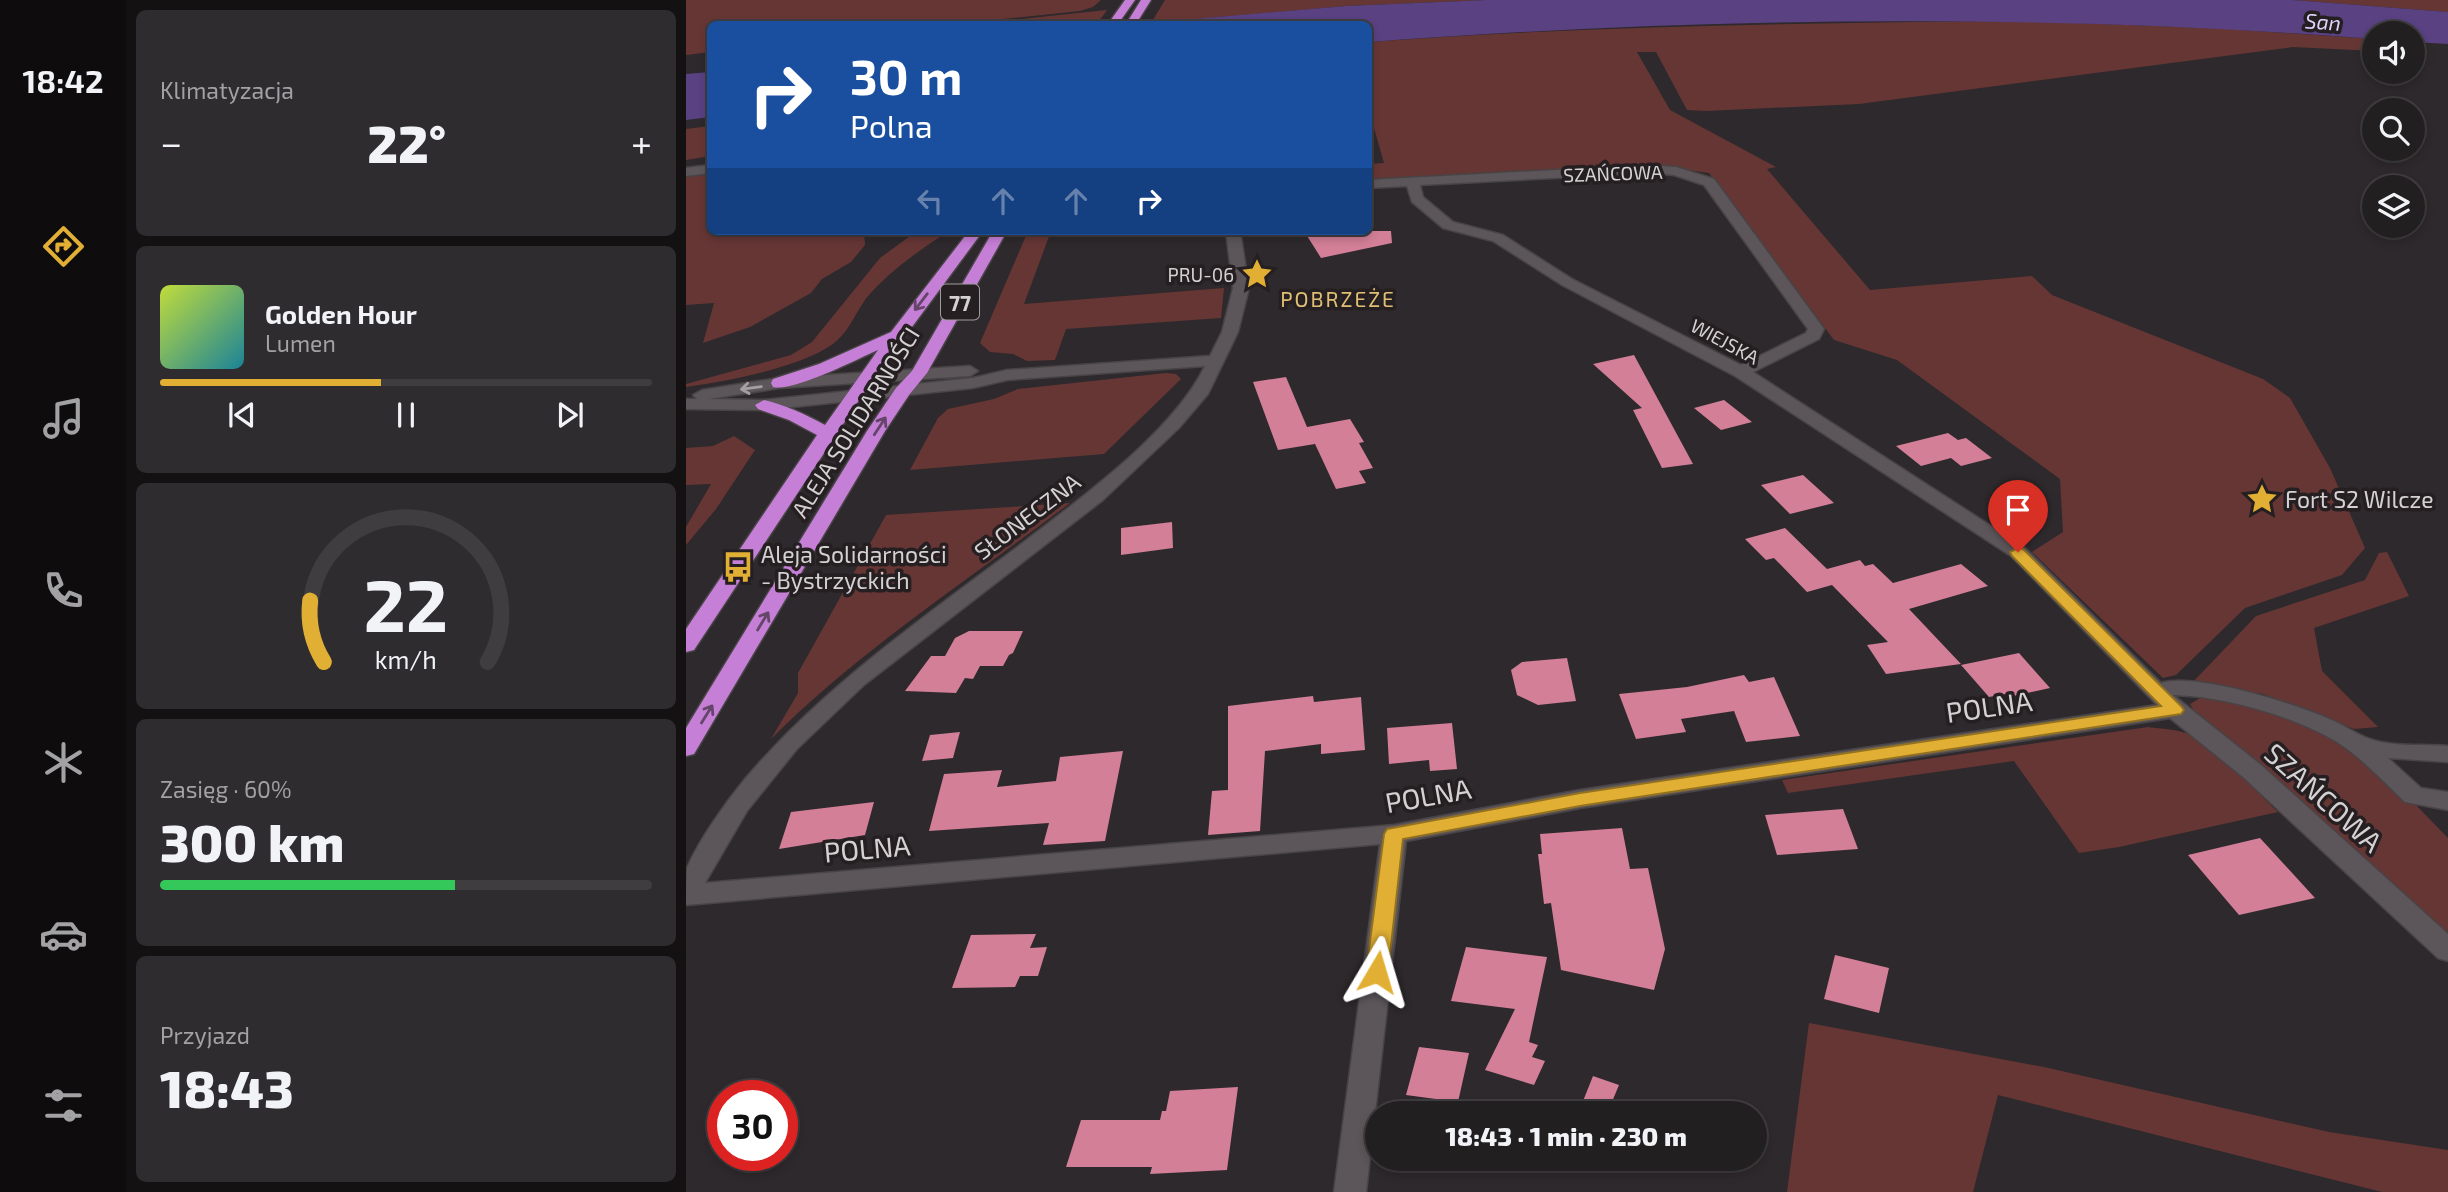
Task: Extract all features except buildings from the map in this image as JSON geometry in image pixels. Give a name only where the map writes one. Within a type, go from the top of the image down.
[{"type":"highway","points":[[1115,21],[1130,0]]},
{"type":"highway","points":[[1133,21],[1146,0]]},
{"type":"highway","name":"ALEJA SOLIDARNOŚCI","points":[[686,645],[827,433],[896,335],[973,235]]},
{"type":"highway","name":"ALEJA SOLIDARNOŚCI","points":[[686,748],[876,431],[902,392],[919,373],[998,235]]},
{"type":"highway","points":[[779,383],[825,369],[896,335]]},
{"type":"highway","points":[[764,405],[795,416],[827,433]]},
{"type":"street","points":[[686,172],[707,169]]},
{"type":"street","name":"SZAŃCOWA","points":[[1372,184],[1649,170],[1693,176],[1709,182],[1816,329],[1813,336],[1741,372]]},
{"type":"street","name":"WIEJSKA","points":[[1412,181],[1417,199],[1448,225],[1497,238],[1567,282],[1741,372],[2018,552]]},
{"type":"street","name":"SŁONECZNA","points":[[686,894],[738,805],[789,743],[856,680],[1096,496],[1137,461],[1202,390],[1230,332],[1241,288],[1234,235]]},
{"type":"street","points":[[686,404],[764,405],[902,392],[973,383],[1007,375],[1217,359]]},
{"type":"street","points":[[686,397],[779,383],[919,373],[978,371],[1007,375]]},
{"type":"street","name":"SZAŃCOWA","points":[[2018,552],[2167,701],[2252,771],[2448,950]]},
{"type":"street","name":"SZAŃCOWA","points":[[2167,701],[2173,687],[2213,692],[2269,706],[2325,726],[2347,738],[2414,796],[2448,801]]},
{"type":"street","name":"POLNA","points":[[686,894],[1394,834],[1580,799],[2167,701]]},
{"type":"street","points":[[2347,738],[2372,749],[2448,754]]},
{"type":"street","points":[[1350,1192],[1394,834]]},
{"type":"shaded area","points":[[686,0],[1101,0],[1093,7],[1080,11],[984,21],[707,21],[707,52],[686,55]]},
{"type":"shaded area","points":[[1165,0],[1486,0],[1346,6],[1152,21]]},
{"type":"shaded area","points":[[2293,0],[2448,0],[2448,12]]},
{"type":"shaded area","points":[[1107,10],[1099,21],[1001,21]]},
{"type":"shaded area","points":[[2016,21],[2212,28],[2362,38],[2362,50],[2293,47],[1859,104],[1706,111],[1687,110],[1656,52],[1637,52],[1670,110],[1776,167],[1767,169],[1870,290],[2032,276],[2052,295],[2263,379],[2290,398],[2330,468],[2365,548],[2342,575],[2245,608],[2176,675],[2163,678],[2032,552],[2063,532],[2060,479],[1897,360],[1834,340],[1709,173],[1666,167],[1372,181],[1372,164],[1384,163],[1372,121],[1372,42],[1611,29]]},
{"type":"shaded area","points":[[707,126],[707,156],[686,160],[686,129]]},
{"type":"shaded area","points":[[707,174],[707,235],[864,235],[865,245],[851,262],[822,279],[811,293],[750,327],[703,343],[714,303],[686,305],[686,177]]},
{"type":"shaded area","points":[[912,235],[943,235],[887,277],[864,301],[845,332],[820,352],[784,366],[742,377],[686,387],[686,384],[791,355],[812,342],[880,258]]},
{"type":"shaded area","points":[[1026,235],[1050,235],[1024,304],[1224,288],[1221,318],[1066,329],[1055,360],[1027,361],[1013,354],[990,352],[980,343]]},
{"type":"shaded area","points":[[1176,374],[1181,379],[1104,454],[910,470],[938,418],[948,409],[994,399],[1018,389]]},
{"type":"shaded area","points":[[734,436],[755,450],[716,509],[686,545],[686,527],[711,484],[686,485],[686,448],[713,446]]},
{"type":"shaded area","points":[[1070,503],[878,645],[771,739],[798,693],[798,673],[886,515]]},
{"type":"shaded area","points":[[2387,552],[2409,596],[2314,628],[2322,671],[2378,727],[2354,729],[2263,694],[2191,684],[2256,616],[2365,580],[2379,553]]},
{"type":"shaded area","points":[[2200,698],[2239,700],[2287,713],[2375,763],[2448,838],[2448,943],[2196,714],[2190,704]]},
{"type":"shaded area","points":[[2148,727],[2180,732],[2201,741],[2224,759],[2278,812],[2119,847],[2079,853],[2014,761],[1788,793],[1782,780]]},
{"type":"shaded area","points":[[1809,1023],[2044,1067],[2329,1132],[2448,1150],[2448,1192],[2382,1192],[1998,1095],[1973,1192],[1787,1192]]},
{"type":"water","name":"San","points":[[1486,0],[2293,0],[2448,12],[2448,44],[2425,43],[2425,21],[2362,21],[2362,38],[2123,25],[1872,21],[1620,27],[1372,42],[1372,21],[1172,21],[1346,6]]},
{"type":"water","points":[[707,72],[707,117],[686,120],[686,74]]},
{"type":"place","name":"PRU-06","points":[[1257,274]]},
{"type":"place","name":"Fort S2 Wilcze","points":[[2262,499]]},
{"type":"place","name":"Aleja Solidarności - Bystrzyckich","points":[[738,567]]},
{"type":"district","name":"POBRZEŻE","points":[[1338,298]]},
{"type":"route","points":[[1377,972],[1394,834],[1580,799],[2175,710],[2018,552]]}]
